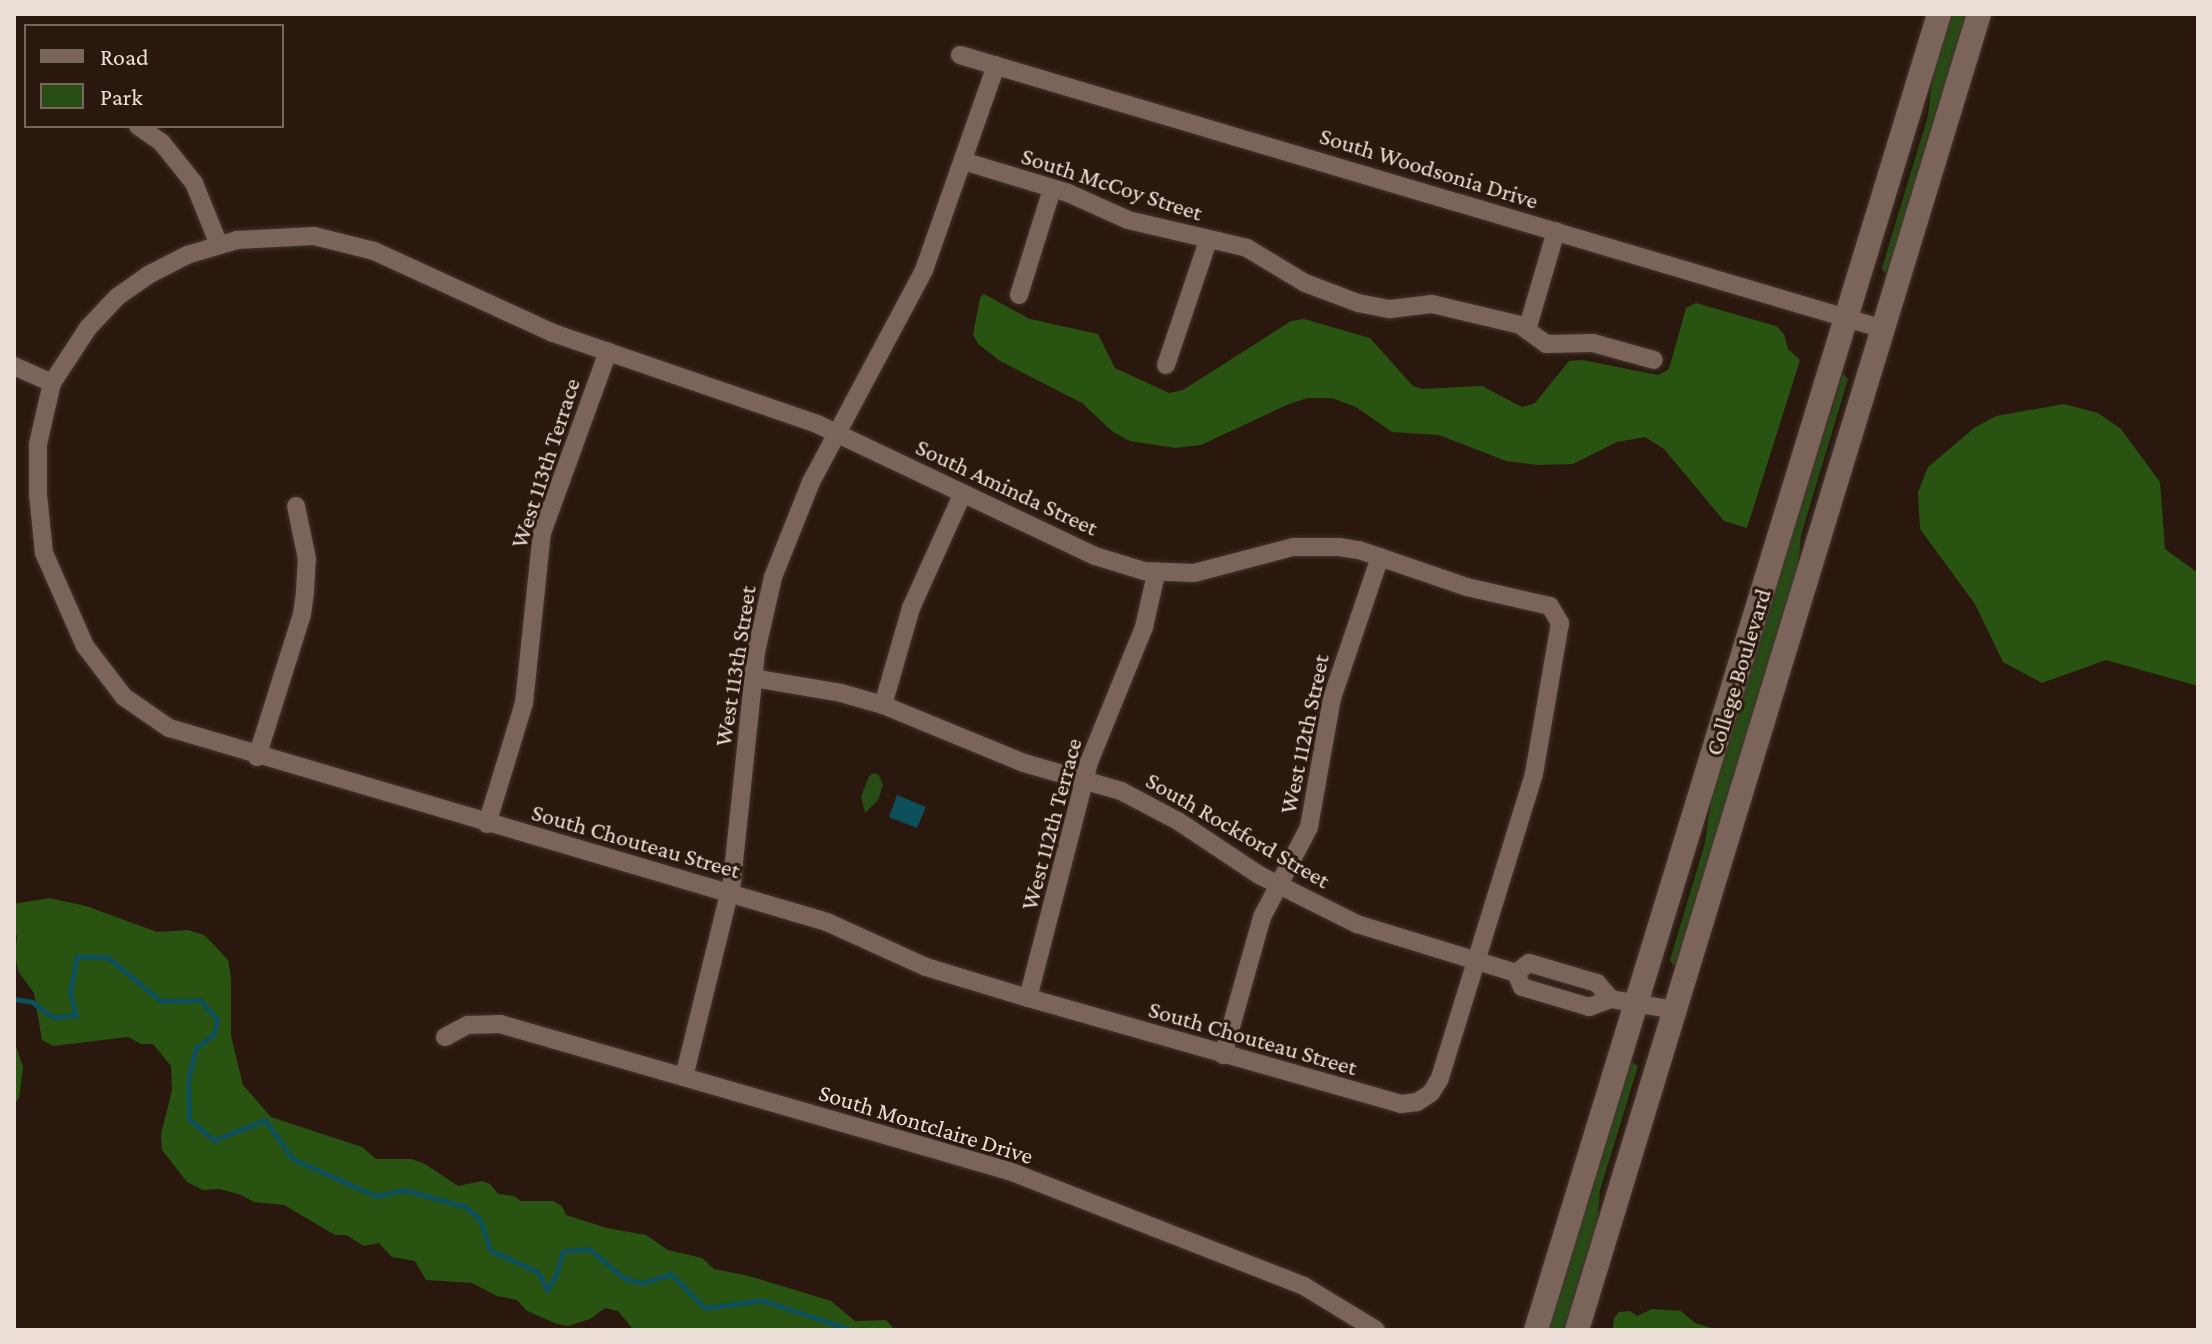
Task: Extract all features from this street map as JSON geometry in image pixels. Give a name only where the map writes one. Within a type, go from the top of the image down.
[{"type":"main road","name":"College Boulevard","points":[[1536,1330],[1939,14]]},
{"type":"main road","name":"College Boulevard","points":[[1577,1330],[1979,14]]},
{"type":"street","name":"South Woodsonia Drive","points":[[960,55],[1883,329]]},
{"type":"street","name":"West 113th Street","points":[[684,1077],[729,893],[753,678],[773,577],[811,482],[924,270],[996,65]]},
{"type":"street","points":[[141,128],[162,143],[194,183],[219,245]]},
{"type":"street","name":"South McCoy Street","points":[[963,161],[1052,189],[1128,220],[1247,248],[1305,283],[1358,303],[1390,309],[1432,304],[1508,321],[1546,344],[1593,343],[1654,360]]},
{"type":"street","points":[[1019,295],[1052,189]]},
{"type":"street","points":[[1527,330],[1556,231]]},
{"type":"street","name":"South Aminda Street","points":[[117,297],[187,255],[219,245],[237,240],[314,236],[374,251],[553,333],[838,434],[1095,556],[1156,574],[1194,573],[1293,547],[1339,547],[1380,557],[1467,587],[1541,602],[1557,613],[1560,623],[1534,774],[1474,961]]},
{"type":"street","points":[[1166,365],[1208,241]]},
{"type":"street","name":"South Chouteau Street","points":[[117,297],[88,328],[52,383],[38,444],[38,494],[44,553],[85,646],[124,697],[169,728],[257,757],[827,922],[926,967],[1401,1104],[1417,1102],[1431,1093],[1439,1080],[1474,961]]},
{"type":"street","name":"West 113th Terrace","points":[[487,824],[528,683],[535,572],[542,533],[608,352]]},
{"type":"street","points":[[14,366],[52,383]]},
{"type":"street","points":[[883,705],[911,608],[963,493]]},
{"type":"street","points":[[257,757],[302,614],[307,559],[296,506]]},
{"type":"street","name":"West 112th Street","points":[[1223,1055],[1262,917],[1309,827],[1332,698],[1380,557]]},
{"type":"street","name":"West 112th Terrace","points":[[1028,998],[1084,780],[1144,627],[1156,574]]},
{"type":"street","name":"South Rockford Street","points":[[753,678],[841,693],[883,705],[1024,763],[1121,791],[1159,809],[1280,885],[1357,924],[1516,973],[1522,987],[1589,1007],[1611,999],[1675,1010]]},
{"type":"street","name":"South Montclaire Drive","points":[[445,1037],[468,1025],[500,1024],[1009,1171],[1304,1286],[1376,1330]]},
{"type":"green space","points":[[1950,14],[1970,14],[1888,273],[1882,268],[1928,116],[1933,72]]},
{"type":"green space","points":[[984,294],[1030,319],[1098,334],[1115,368],[1169,393],[1183,390],[1291,321],[1304,319],[1370,338],[1413,386],[1422,389],[1482,386],[1522,407],[1535,403],[1569,361],[1582,360],[1658,375],[1669,369],[1686,308],[1696,303],[1776,326],[1784,334],[1788,349],[1800,360],[1747,528],[1724,521],[1664,449],[1645,437],[1617,442],[1573,464],[1537,465],[1506,461],[1439,435],[1392,432],[1356,407],[1332,398],[1307,398],[1201,445],[1175,448],[1130,441],[1113,432],[1082,403],[1000,361],[978,344],[973,334],[980,298]]},
{"type":"green space","points":[[1843,373],[1848,379],[1801,535],[1798,568],[1677,964],[1673,965],[1670,960],[1705,843],[1713,785]]},
{"type":"green space","points":[[2064,404],[2098,413],[2121,429],[2160,482],[2165,549],[2198,573],[2198,686],[2106,660],[2042,683],[2003,662],[1975,604],[1920,529],[1918,492],[1928,467],[1974,428],[1996,416]]},
{"type":"green space","points":[[874,773],[879,775],[883,785],[878,800],[865,813],[861,797],[869,776]]},
{"type":"green space","points":[[49,898],[86,906],[157,932],[188,930],[204,935],[228,960],[231,1036],[243,1085],[271,1117],[362,1147],[376,1159],[412,1159],[458,1186],[482,1181],[490,1184],[498,1194],[514,1196],[521,1201],[553,1201],[562,1206],[566,1215],[607,1228],[646,1235],[668,1250],[702,1258],[714,1269],[749,1276],[831,1301],[855,1321],[886,1320],[895,1330],[632,1328],[618,1311],[605,1308],[590,1319],[568,1326],[557,1324],[527,1311],[517,1300],[497,1296],[472,1283],[426,1280],[415,1261],[392,1257],[379,1243],[364,1246],[346,1235],[335,1235],[284,1205],[254,1202],[220,1189],[203,1190],[187,1182],[162,1150],[161,1134],[172,1090],[171,1066],[153,1044],[141,1044],[128,1037],[53,1046],[42,1040],[34,993],[18,971],[14,904]]},
{"type":"green space","points":[[14,1041],[23,1067],[19,1098],[14,1104]]},
{"type":"green space","points":[[1631,1062],[1638,1066],[1600,1190],[1596,1236],[1567,1330],[1547,1330],[1627,1064]]},
{"type":"green space","points":[[1652,1309],[1681,1311],[1695,1323],[1718,1330],[1613,1330],[1614,1318],[1619,1312],[1630,1311],[1637,1316]]},
{"type":"water","points":[[897,795],[926,807],[917,828],[889,817]]},
{"type":"waterway","points":[[14,999],[32,1002],[53,1017],[76,1015],[70,992],[77,956],[107,957],[161,1001],[200,1000],[217,1019],[214,1034],[196,1048],[188,1080],[189,1119],[214,1140],[265,1120],[293,1159],[376,1196],[405,1190],[466,1207],[481,1221],[490,1250],[538,1272],[547,1290],[556,1275],[563,1251],[589,1249],[624,1278],[642,1283],[671,1274],[705,1308],[762,1300],[851,1330]]}]
